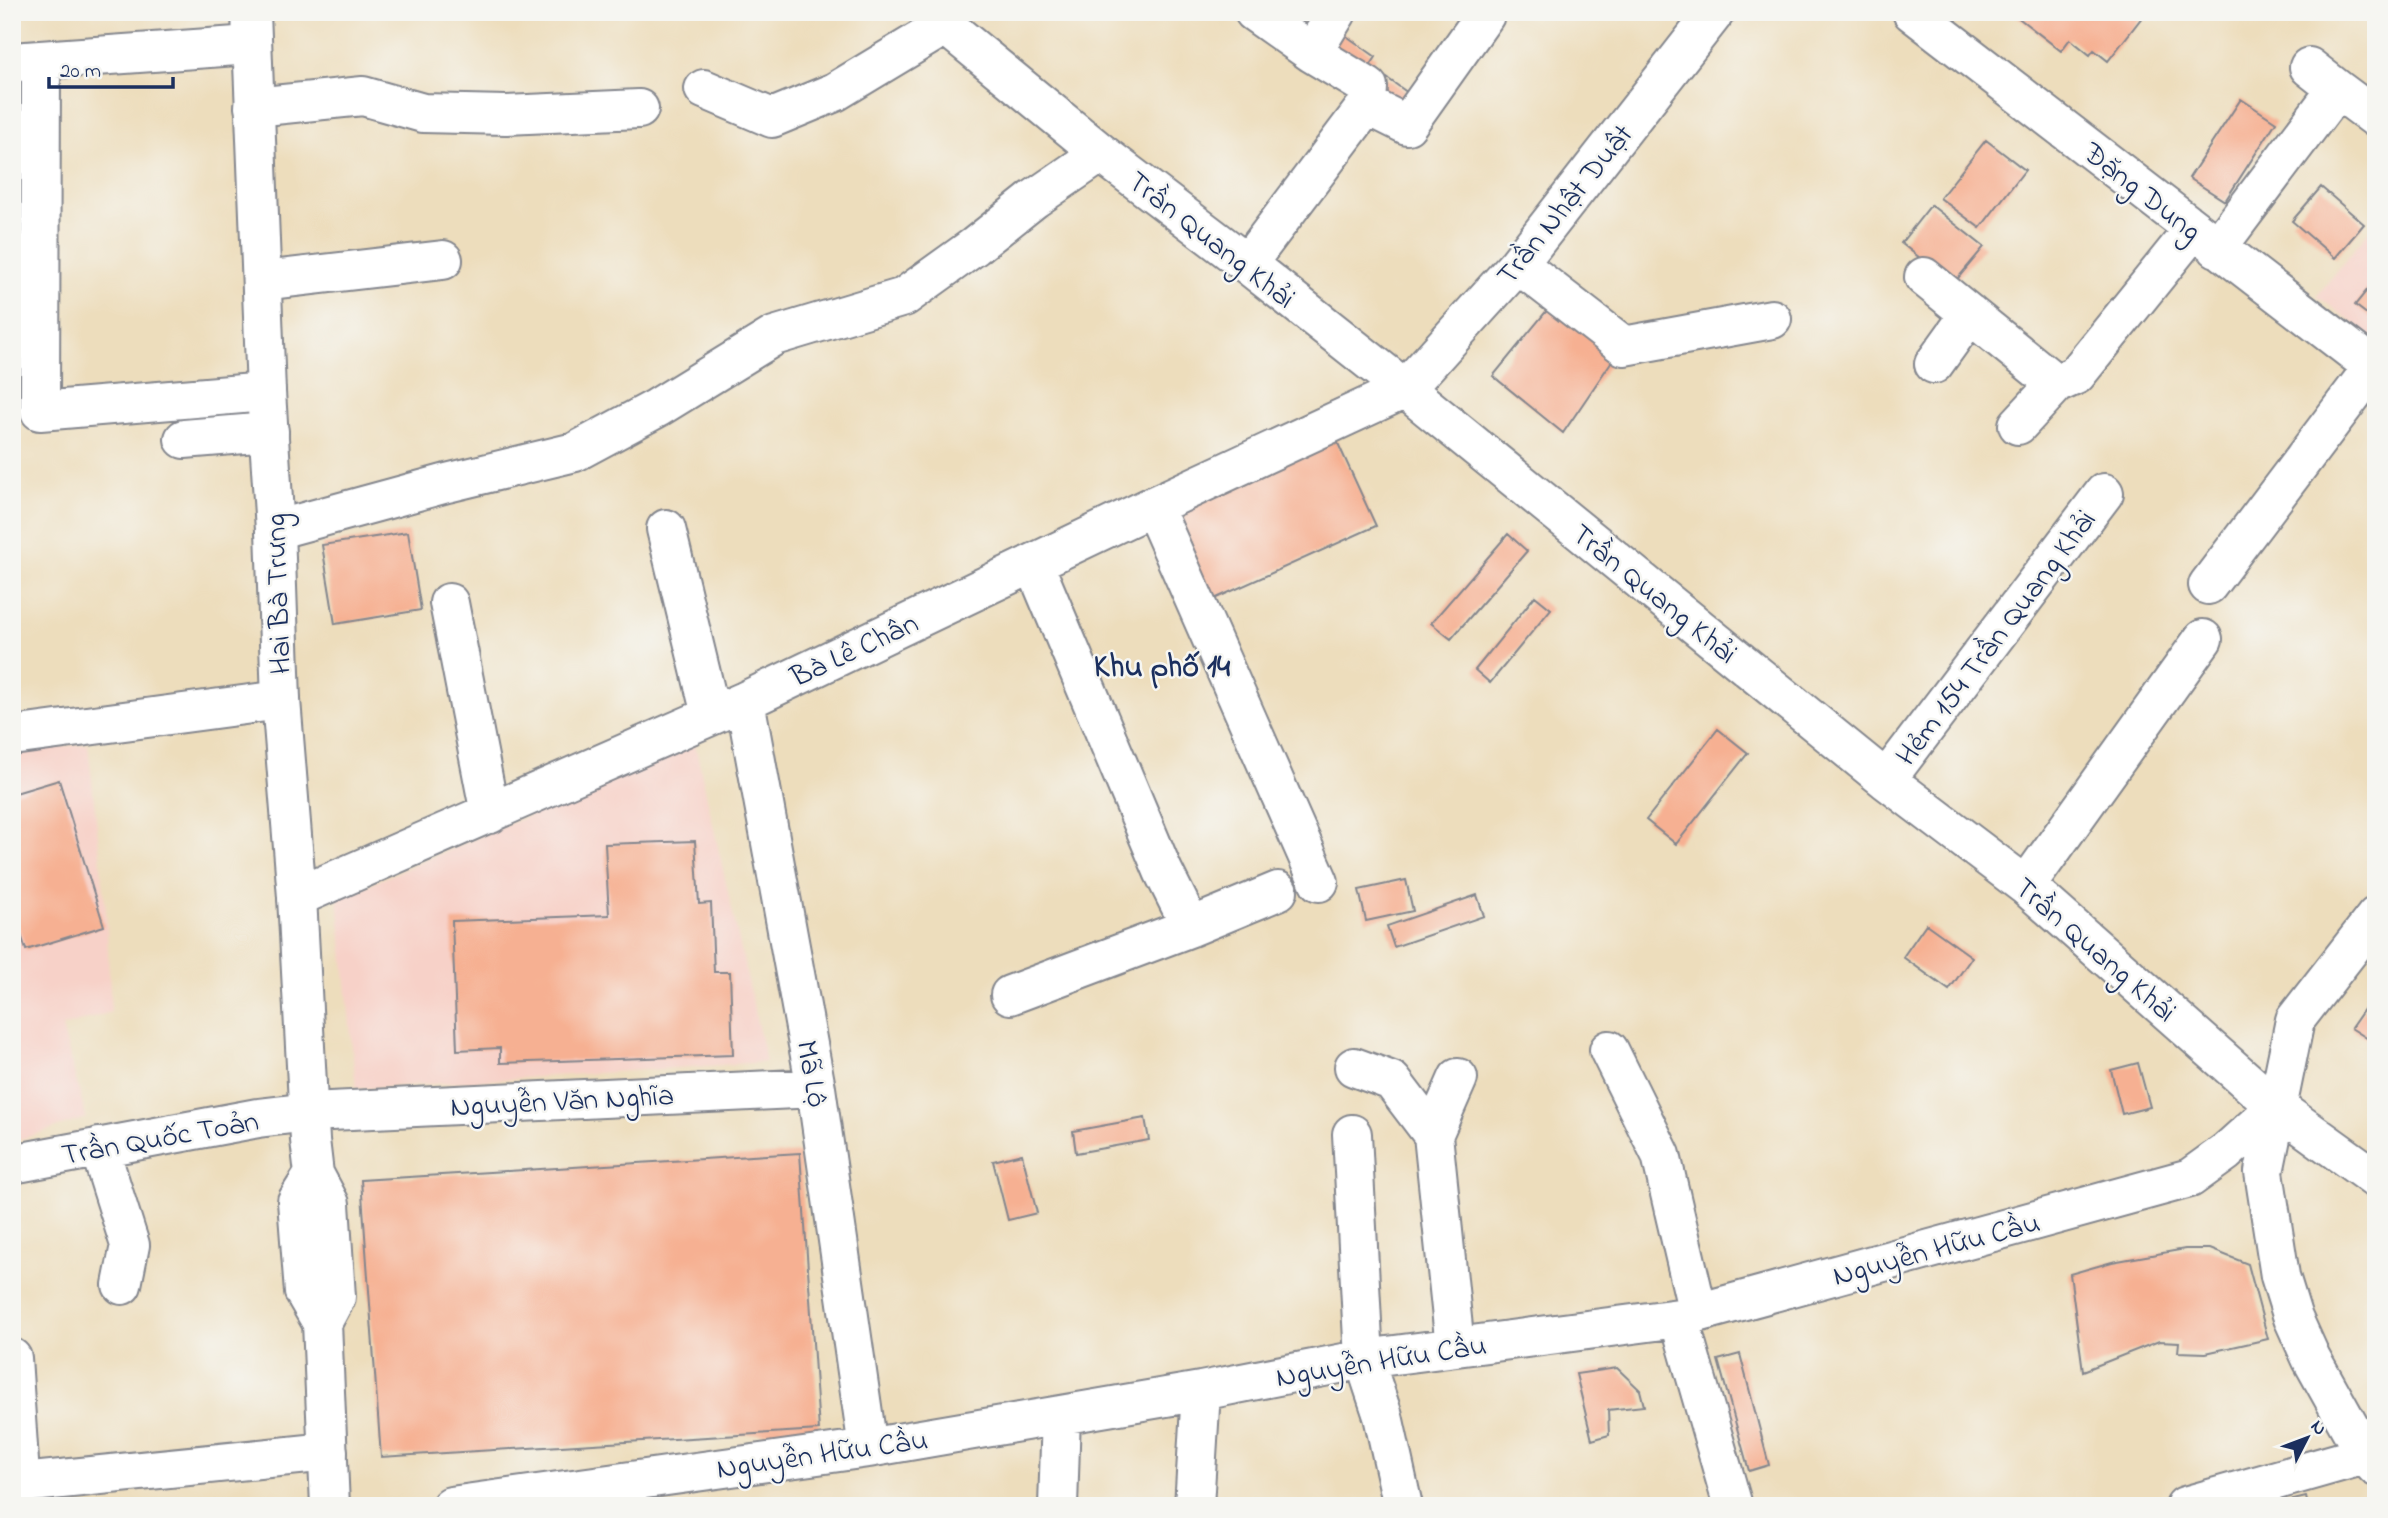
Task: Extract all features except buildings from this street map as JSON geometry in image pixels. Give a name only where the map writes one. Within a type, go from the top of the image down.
[{"type":"street","points":[[1247,264],[1367,105],[1368,87],[1312,53],[1254,12]]},
{"type":"street","points":[[1312,53],[1337,12]]},
{"type":"street","name":"Trần Nhật Duật","points":[[1405,389],[1518,264],[1716,12]]},
{"type":"street","name":"Đặng Dung","points":[[1912,12],[2375,368]]},
{"type":"street","points":[[1367,105],[1407,125],[1485,15]]},
{"type":"street","points":[[704,89],[772,118],[835,92],[937,19]]},
{"type":"street","name":"Trần Quang Khải","points":[[937,19],[1101,153],[1405,389],[1886,780],[2026,886],[2276,1107],[2376,1180]]},
{"type":"street","points":[[251,29],[27,61],[40,411],[266,392]]},
{"type":"street","name":"Hai Bà Trưng","points":[[251,29],[281,700],[297,897],[314,1174],[297,1201],[304,1292],[322,1322],[330,1506]]},
{"type":"street","points":[[2018,425],[2056,384],[2076,375],[2205,239],[2323,78],[2376,118]]},
{"type":"street","points":[[254,107],[363,96],[423,113],[506,115],[639,108]]},
{"type":"street","points":[[275,530],[575,452],[657,408],[774,336],[904,297],[1034,199],[1101,153]]},
{"type":"street","points":[[262,281],[443,260]]},
{"type":"street","points":[[1518,264],[1624,346],[1772,320]]},
{"type":"street","points":[[1924,277],[2056,384]]},
{"type":"street","points":[[1934,364],[1970,314]]},
{"type":"street","points":[[2207,585],[2375,368]]},
{"type":"street","name":"Bà Lê Chân","points":[[297,897],[728,708],[1405,389]]},
{"type":"street","points":[[184,439],[269,432]]},
{"type":"street","name":"Hẻm 154 Trần Quang Khải","points":[[1886,780],[2104,494]]},
{"type":"street","points":[[1153,506],[1319,882]]},
{"type":"street","name":"Mã Lộ","points":[[667,529],[728,708],[816,1088],[868,1448]]},
{"type":"street","points":[[1034,564],[1163,871],[1191,927]]},
{"type":"street","points":[[449,603],[490,814]]},
{"type":"street","points":[[2026,886],[2203,639]]},
{"type":"street","points":[[12,736],[281,700]]},
{"type":"street","points":[[1010,995],[1278,891]]},
{"type":"street","points":[[2185,1506],[2370,1461],[2311,1358],[2294,1318],[2280,1276],[2264,1172],[2295,1020],[2376,916]]},
{"type":"street","points":[[1609,1050],[1661,1155],[1688,1315],[1734,1506]]},
{"type":"street","points":[[1353,1067],[1392,1081],[1433,1135]]},
{"type":"street","points":[[1455,1347],[1433,1135],[1458,1078]]},
{"type":"street","name":"Nguyễn Văn Nghĩa","points":[[309,1112],[816,1088]]},
{"type":"street","name":"Nguyễn Hữu Cầu","points":[[451,1506],[868,1448],[1201,1391],[1364,1359],[1688,1315],[2190,1178],[2227,1152],[2276,1107]]},
{"type":"street","name":"Trần Quốc Toản","points":[[12,1164],[258,1118],[309,1112]]},
{"type":"street","points":[[1352,1134],[1364,1359],[1383,1416],[1403,1506]]},
{"type":"street","points":[[99,1147],[130,1245],[122,1284]]},
{"type":"street","points":[[12,1358],[18,1491],[328,1452]]},
{"type":"street","points":[[1194,1506],[1201,1391]]},
{"type":"street","points":[[1058,1506],[1061,1415]]},
{"type":"shaded area","points":[[2376,222],[2376,340],[2317,296]]},
{"type":"shaded area","points":[[88,744],[106,910],[111,1012],[62,1027],[86,1118],[12,1142],[12,751]]},
{"type":"shaded area","points":[[695,744],[766,1062],[356,1089],[338,898]]},
{"type":"district","name":"Khu phố 14","points":[[1162,665]]}]
